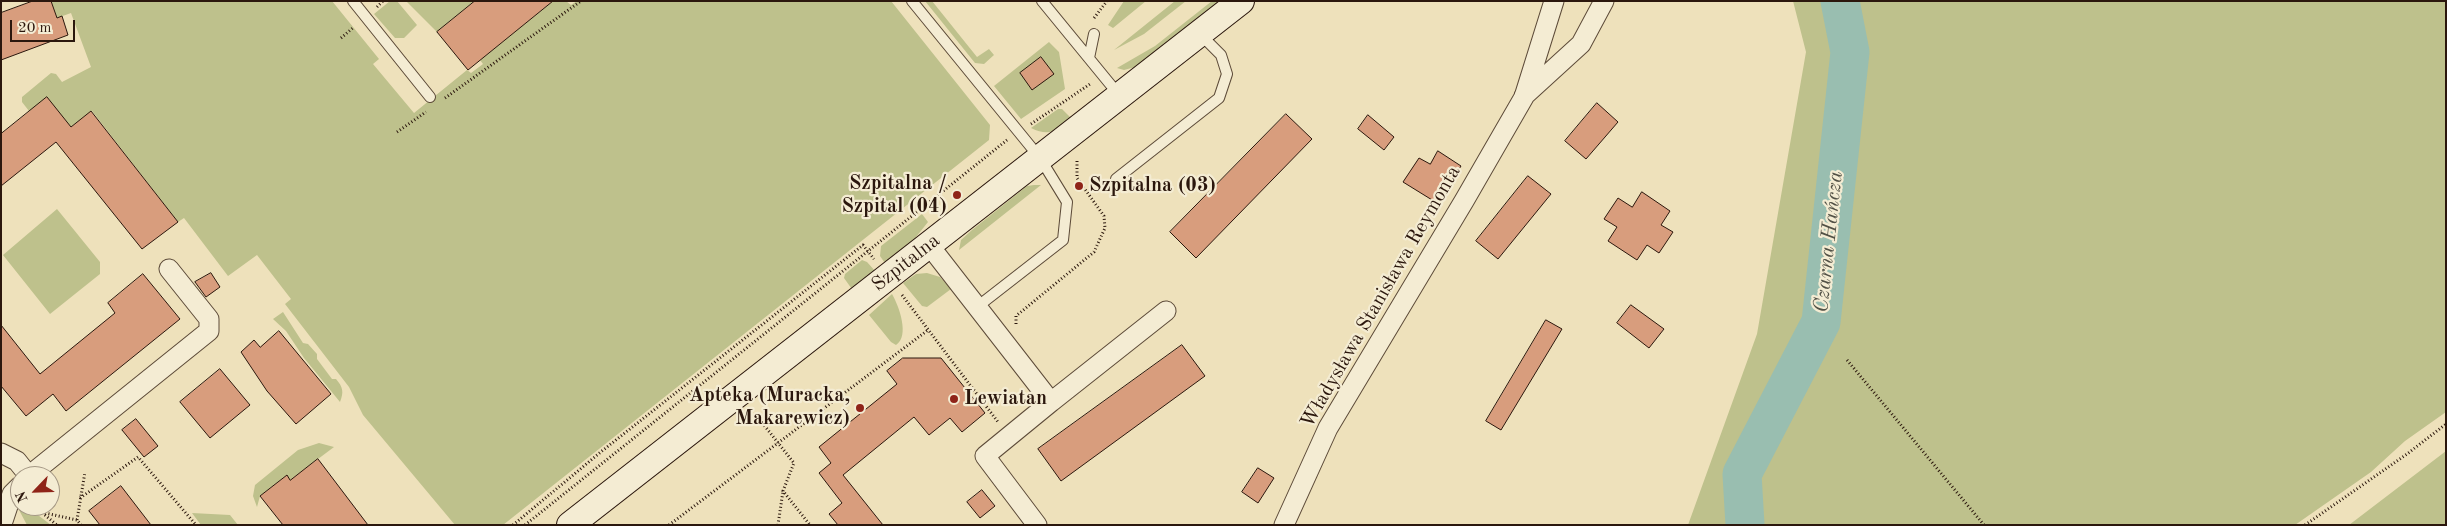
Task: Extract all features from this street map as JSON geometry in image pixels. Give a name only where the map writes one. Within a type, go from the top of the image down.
[{"type":"street","name":"Szpitalna","points":[[570,525],[1040,158],[1121,97],[1241,1]]},
{"type":"street","name":"Władysława Stanisława Reymonta","points":[[1284,525],[1328,428],[1524,97],[1554,1]]},
{"type":"street","name":"Władysława Stanisława Reymonta","points":[[1524,97],[1581,44],[1604,1]]},
{"type":"street","points":[[929,245],[1051,402]]},
{"type":"street","points":[[43,466],[209,331],[208,319],[169,269]]},
{"type":"street","points":[[1037,525],[985,456],[1166,311]]},
{"type":"street","points":[[1,453],[18,461],[20,466]]},
{"type":"street","points":[[2,524],[10,500]]},
{"type":"lane","points":[[352,1],[434,100]]},
{"type":"lane","points":[[912,1],[1040,158],[1067,202],[1062,240],[977,307]]},
{"type":"lane","points":[[1042,1],[1121,97]]},
{"type":"lane","points":[[1090,58],[1094,34]]},
{"type":"lane","points":[[1116,179],[1220,98],[1227,74],[1221,56],[1200,34]]},
{"type":"path","points":[[434,100],[581,1]]},
{"type":"path","points":[[1094,34],[1086,26],[1107,1]]},
{"type":"path","points":[[525,525],[1019,132],[1103,75]]},
{"type":"path","points":[[397,132],[429,110]]},
{"type":"path","points":[[1016,331],[1016,316],[1094,252],[1105,228],[1104,216],[1076,178],[1079,152]]},
{"type":"path","points":[[669,525],[928,330]]},
{"type":"path","points":[[1848,360],[1984,525]]},
{"type":"path","points":[[760,420],[794,463],[783,491],[778,525]]},
{"type":"path","points":[[2306,525],[2407,454],[2446,424]]},
{"type":"path","points":[[80,498],[138,457],[196,525]]},
{"type":"path","points":[[77,520],[85,472]]},
{"type":"path","points":[[783,491],[810,525]]},
{"type":"path","points":[[48,516],[57,525]]},
{"type":"path","points":[[59,516],[77,520],[81,525]]},
{"type":"green space","points":[[51,1],[332,1],[379,59],[373,64],[414,113],[467,70],[471,73],[483,64],[480,60],[553,1],[566,1],[571,5],[577,1],[891,1],[990,125],[989,140],[503,525],[455,525],[363,415],[349,387],[285,304],[291,299],[257,255],[228,276],[184,218],[178,222],[92,111],[71,127],[29,111],[22,102],[22,97],[51,73],[56,74],[62,82],[91,67],[71,13],[57,18]]},
{"type":"green space","points":[[390,1],[397,1],[417,25],[404,38],[395,38],[374,14]]},
{"type":"green space","points":[[406,1],[475,1],[437,32]]},
{"type":"green space","points":[[925,1],[932,1],[977,57],[989,49],[994,55],[984,64],[975,63]]},
{"type":"green space","points":[[1124,1],[1146,1],[1113,28],[1108,25]]},
{"type":"green space","points":[[1175,1],[1186,1],[1144,34],[1114,50]]},
{"type":"green space","points":[[1212,1],[1221,1],[1139,66],[1124,70],[1117,68],[1155,46]]},
{"type":"green space","points":[[1793,1],[2446,1],[2446,412],[2405,441],[2371,472],[2295,525],[1688,525],[1757,334],[1806,52]]},
{"type":"green space","points":[[1049,42],[1059,52],[1065,89],[1021,119],[994,86]]},
{"type":"green space","points":[[1058,109],[1062,109],[1072,119],[1053,131],[1043,132],[1031,128]]},
{"type":"green space","points":[[1041,185],[959,250],[961,240],[972,230],[1027,186]]},
{"type":"green space","points":[[57,209],[100,262],[100,274],[50,314],[3,255]]},
{"type":"green space","points":[[922,214],[928,222],[904,252],[887,266],[880,256],[881,246]]},
{"type":"green space","points":[[862,260],[867,262],[876,272],[854,292],[844,278],[845,274]]},
{"type":"green space","points":[[927,273],[940,277],[951,289],[927,307],[922,306],[903,283],[916,274]]},
{"type":"green space","points":[[892,294],[898,306],[903,328],[900,341],[896,345],[891,342],[869,315]]},
{"type":"green space","points":[[283,312],[303,343],[308,344],[317,354],[317,359],[332,379],[336,379],[340,385],[342,395],[340,402],[304,358],[286,331],[273,319]]},
{"type":"green space","points":[[319,443],[334,447],[290,480],[286,476],[260,496],[257,507],[253,496],[255,485],[298,450]]},
{"type":"green space","points":[[2446,451],[2446,525],[2349,525]]},
{"type":"green space","points":[[192,513],[230,515],[238,525],[201,525]]},
{"type":"green space","points":[[22,516],[39,516],[51,525],[27,525]]},
{"type":"building","points":[[33,1],[51,1],[57,18],[62,16],[68,35],[1,60],[1,13]]},
{"type":"building","points":[[475,1],[553,1],[468,70],[437,32]]},
{"type":"building","points":[[1041,57],[1054,74],[1032,90],[1020,73]]},
{"type":"building","points":[[47,97],[71,127],[91,111],[178,222],[142,249],[56,142],[1,186],[1,134]]},
{"type":"building","points":[[1597,103],[1618,122],[1586,159],[1565,141]]},
{"type":"building","points":[[1286,114],[1312,139],[1196,258],[1170,232]]},
{"type":"building","points":[[1368,115],[1394,137],[1384,150],[1358,129]]},
{"type":"building","points":[[1438,151],[1461,166],[1437,203],[1403,182],[1419,158],[1430,164]]},
{"type":"building","points":[[1528,176],[1551,194],[1498,259],[1476,241]]},
{"type":"building","points":[[1642,192],[1670,211],[1661,225],[1673,232],[1659,253],[1647,245],[1637,260],[1608,241],[1617,227],[1604,219],[1618,198],[1632,207]]},
{"type":"building","points":[[211,273],[220,287],[206,297],[195,282]]},
{"type":"building","points":[[143,274],[180,319],[66,411],[53,394],[26,416],[1,386],[1,325],[40,374],[115,313],[108,303]]},
{"type":"building","points":[[1631,305],[1664,329],[1649,348],[1617,323]]},
{"type":"building","points":[[1546,320],[1562,329],[1501,430],[1486,421]]},
{"type":"building","points":[[279,331],[331,394],[296,424],[267,391],[241,352],[254,340],[260,347]]},
{"type":"building","points":[[1182,345],[1205,376],[1061,481],[1038,449]]},
{"type":"building","points":[[903,358],[941,358],[985,413],[962,432],[950,418],[929,435],[914,417],[843,475],[883,525],[838,525],[829,514],[842,503],[819,473],[831,463],[819,447],[897,384],[887,371]]},
{"type":"building","points":[[220,369],[250,405],[210,438],[180,402]]},
{"type":"building","points":[[136,419],[158,446],[144,457],[122,430]]},
{"type":"building","points":[[318,459],[368,525],[283,525],[260,496],[287,475],[290,480]]},
{"type":"building","points":[[1258,468],[1274,478],[1258,503],[1242,492]]},
{"type":"building","points":[[121,486],[151,525],[100,525],[89,511]]},
{"type":"building","points":[[982,490],[995,506],[980,518],[967,502]]},
{"type":"waterway","name":"Czarna Hańcza","points":[[1745,525],[1742,474],[1821,322],[1850,52],[1840,1]]},
{"type":"place","name":"Szpitalna (03)","points":[[1079,186]]},
{"type":"place","name":"Szpitalna / Szpital (04)","points":[[957,195]]},
{"type":"place","name":"Lewiatan","points":[[954,399]]},
{"type":"place","name":"Apteka (Muracka, Makarewicz)","points":[[860,408]]}]
